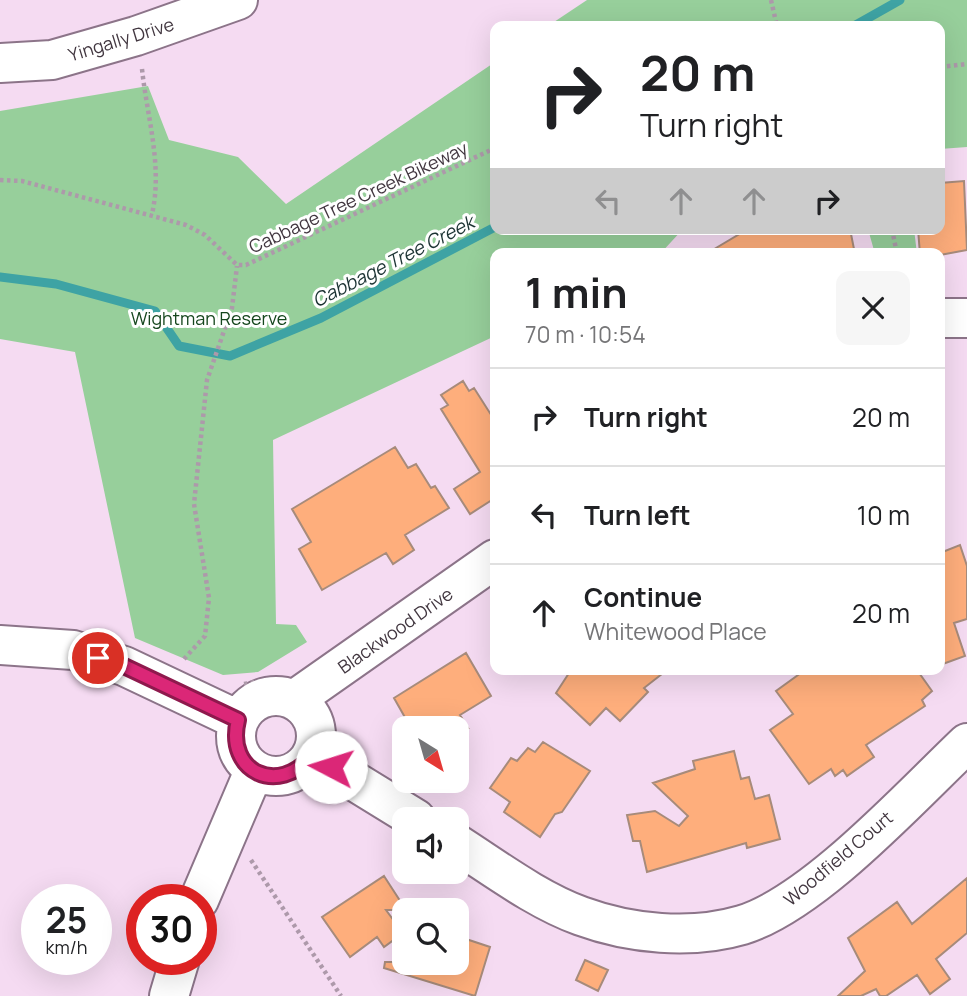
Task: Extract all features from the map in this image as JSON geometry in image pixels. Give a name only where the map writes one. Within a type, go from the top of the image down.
[{"type":"street","name":"Yingally Drive","points":[[0,63],[52,60],[148,32],[238,0]]},
{"type":"street","points":[[945,318],[967,318]]},
{"type":"street","name":"Blackwood Drive","points":[[283,690],[490,562]]},
{"type":"street","points":[[0,645],[73,650],[124,666],[164,688],[235,704],[256,701],[283,690],[312,718],[316,730],[312,755],[293,773],[280,777],[266,776],[254,771],[245,764],[236,744],[235,704]]},
{"type":"street","name":"Woodfield Court","points":[[469,852],[516,882],[579,915],[632,931],[693,933],[742,925],[783,906],[854,850],[967,743]]},
{"type":"street","points":[[312,755],[396,807]]},
{"type":"street","points":[[206,884],[254,771]]},
{"type":"street","points":[[169,996],[175,975]]},
{"type":"path","points":[[771,0],[776,21]]},
{"type":"path","points":[[141,65],[153,128],[155,201],[152,214]]},
{"type":"path","points":[[945,67],[967,65]]},
{"type":"path","name":"Cabbage Tree Creek Bikeway","points":[[0,180],[22,181],[152,214],[205,235],[237,265],[259,259],[490,150]]},
{"type":"path","points":[[164,688],[175,667],[205,636],[209,598],[194,504],[207,380],[232,308],[237,265]]},
{"type":"path","points":[[235,704],[283,690]]},
{"type":"path","points":[[230,828],[341,996]]},
{"type":"green space","points":[[587,0],[967,0],[967,147],[945,149],[945,21],[556,21]]},
{"type":"green space","name":"Wightman Reserve","points":[[490,65],[490,235],[677,235],[666,248],[490,248],[490,338],[273,440],[276,624],[296,625],[307,642],[258,672],[223,675],[135,638],[75,352],[0,339],[0,111],[148,86],[169,140],[238,157],[286,204]]},
{"type":"green space","points":[[870,235],[915,235],[916,248],[873,248]]},
{"type":"building","points":[[964,181],[967,250],[945,254],[945,248],[920,248],[918,235],[945,235],[945,183]]},
{"type":"building","points":[[738,235],[851,235],[854,248],[716,248]]},
{"type":"building","points":[[463,381],[469,391],[474,388],[490,413],[490,501],[470,514],[454,489],[480,472],[441,409],[448,405],[441,395]]},
{"type":"building","points":[[395,447],[408,468],[416,464],[431,488],[435,486],[449,508],[405,535],[414,550],[393,564],[386,553],[322,590],[299,549],[311,542],[292,509]]},
{"type":"building","points":[[960,545],[967,566],[967,619],[954,623],[965,656],[945,663],[945,551]]},
{"type":"building","points":[[466,653],[491,696],[461,716],[404,716],[394,698]]},
{"type":"building","points":[[568,675],[661,675],[644,688],[648,692],[620,721],[606,708],[590,725],[556,693]]},
{"type":"building","points":[[798,675],[921,675],[932,691],[922,700],[925,706],[866,745],[874,757],[847,776],[843,770],[835,776],[831,769],[809,784],[770,730],[793,714],[776,691]]},
{"type":"building","points":[[543,742],[590,771],[562,812],[555,814],[540,837],[504,812],[510,802],[490,788],[511,758],[517,761],[528,748],[535,752]]},
{"type":"building","points":[[734,751],[741,779],[749,777],[755,799],[769,795],[780,839],[747,848],[746,843],[647,872],[640,841],[633,841],[627,815],[655,811],[679,826],[688,816],[653,783],[695,769],[693,761]]},
{"type":"building","points":[[384,876],[398,898],[392,898],[392,910],[386,910],[392,918],[392,941],[384,947],[377,937],[350,957],[322,917]]},
{"type":"building","points":[[967,878],[967,933],[936,959],[950,979],[930,994],[917,975],[886,996],[880,996],[876,989],[861,996],[838,996],[865,971],[848,938],[897,902],[912,924]]},
{"type":"building","points":[[469,940],[490,947],[475,996],[407,975],[469,975]]},
{"type":"building","points":[[585,960],[608,970],[598,991],[576,980]]},
{"type":"building","points":[[385,962],[392,962],[392,970],[384,968]]},
{"type":"waterway","name":"Cabbage Tree Creek","points":[[863,21],[900,0]]},
{"type":"waterway","name":"Cabbage Tree Creek","points":[[0,277],[56,284],[155,311],[179,346],[230,356],[321,318],[490,230]]},
{"type":"route","points":[[98,658],[124,666],[164,688],[238,720],[235,733],[239,754],[245,764],[254,771],[266,776],[280,777],[304,766],[312,755],[331,767]]}]
